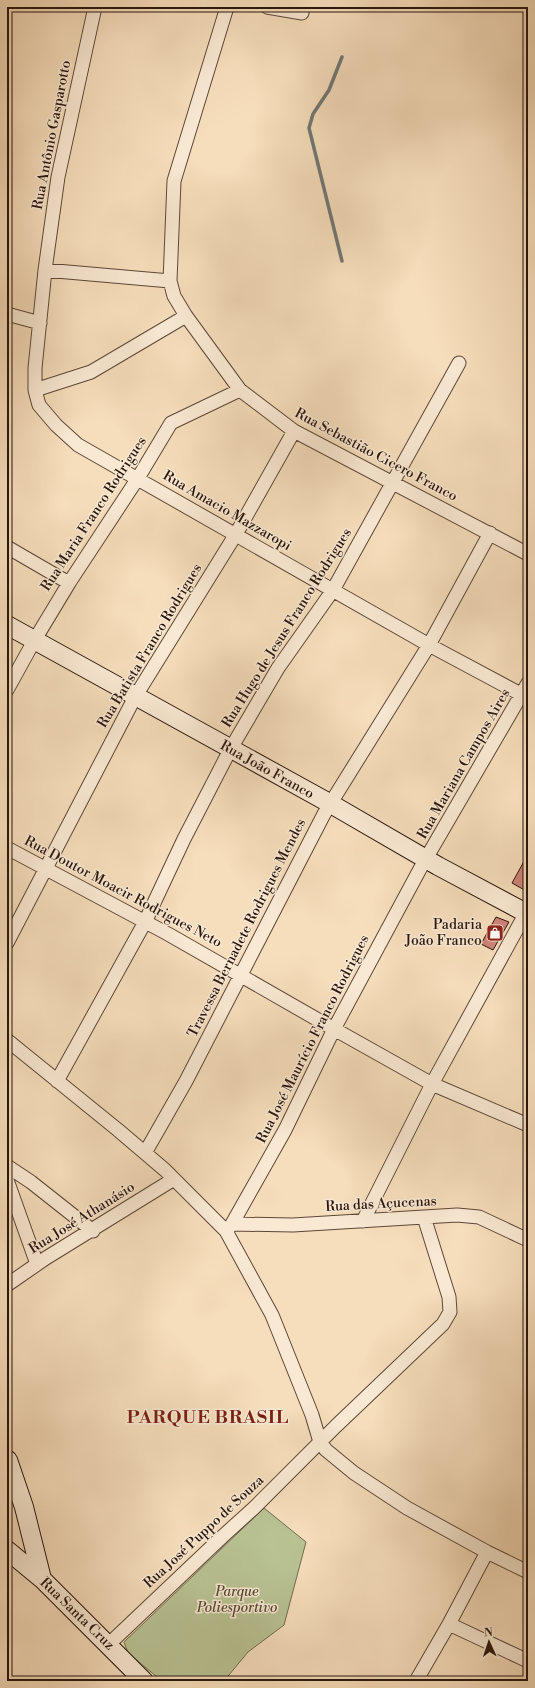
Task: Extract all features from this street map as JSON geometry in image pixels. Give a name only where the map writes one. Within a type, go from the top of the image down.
[{"type":"street","name":"Rua Antônio Gasparotto","points":[[45,270],[58,177],[95,7]]},
{"type":"street","name":"Rua Sebastião Cicero Franco","points":[[227,7],[174,181],[170,281],[174,296],[186,316],[240,390],[294,432],[528,554]]},
{"type":"street","points":[[267,7],[302,13]]},
{"type":"street","points":[[45,270],[170,281]]},
{"type":"street","name":"Rua Amacio Mazzaropi","points":[[45,270],[34,368],[35,390],[39,405],[56,425],[78,445],[429,645],[526,692]]},
{"type":"street","points":[[7,314],[40,323]]},
{"type":"street","points":[[35,390],[91,372],[186,316]]},
{"type":"street","name":"Rua Hugo de Jesus Franco Rodrigues","points":[[57,1081],[145,922],[184,839],[230,750],[278,668],[333,590],[459,363]]},
{"type":"street","name":"Rua Maria Franco Rodrigues","points":[[7,690],[34,641],[69,583],[138,478],[171,423],[240,390]]},
{"type":"street","name":"Rua Batista Franco Rodrigues","points":[[7,944],[135,697],[236,534],[294,432]]},
{"type":"street","name":"Travessa Bernadete Rodrigues Mendes","points":[[145,1153],[186,1081],[242,975],[324,814],[429,645],[490,533]]},
{"type":"street","points":[[7,547],[69,583]]},
{"type":"street","name":"Rua João Franco","points":[[7,625],[230,750],[331,804],[427,860],[527,912]]},
{"type":"street","name":"Rua Mariana Campos Aires","points":[[427,860],[526,692]]},
{"type":"street","name":"Rua Doutor Moacir Rodrigues Neto","points":[[7,848],[242,975],[432,1084],[528,1125]]},
{"type":"street","name":"Rua José Maurício Franco Rodrigues","points":[[229,1227],[285,1130],[334,1029],[420,869],[427,860]]},
{"type":"street","points":[[363,1221],[432,1084],[527,912]]},
{"type":"street","points":[[7,1040],[145,1153],[229,1227],[272,1315],[312,1415],[320,1442],[326,1450],[354,1473],[429,1522],[528,1572]]},
{"type":"street","points":[[7,1166],[32,1182],[92,1230]]},
{"type":"street","name":"Rua José Athanásio","points":[[7,1285],[37,1264],[174,1179]]},
{"type":"street","points":[[7,1180],[37,1264]]},
{"type":"street","name":"Rua das Açucenas","points":[[229,1227],[293,1225],[457,1215],[479,1217],[528,1240]]},
{"type":"street","name":"Rua José Puppo de Souza","points":[[109,1644],[255,1507],[320,1442],[444,1324],[450,1312],[449,1297],[424,1217]]},
{"type":"street","points":[[7,1460],[24,1507],[42,1579]]},
{"type":"street","name":"Rua Santa Cruz","points":[[7,1550],[42,1579],[109,1644],[144,1681]]},
{"type":"street","points":[[416,1681],[449,1624],[487,1552]]},
{"type":"street","points":[[449,1624],[528,1661]]},
{"type":"green space","name":"Parque Poliesportivo","points":[[264,1508],[306,1542],[284,1625],[248,1652],[224,1681],[162,1681],[128,1653],[124,1642]]},
{"type":"building","points":[[528,854],[528,892],[512,883]]},
{"type":"building","name":"Padaria João Franco","points":[[496,917],[509,922],[493,950],[481,944]]},
{"type":"waterway","points":[[342,57],[329,90],[313,114],[309,128],[342,261]]},
{"type":"place","name":"Padaria João Franco","points":[[495,933]]},
{"type":"district","name":"PARQUE BRASIL","points":[[208,1417]]}]
